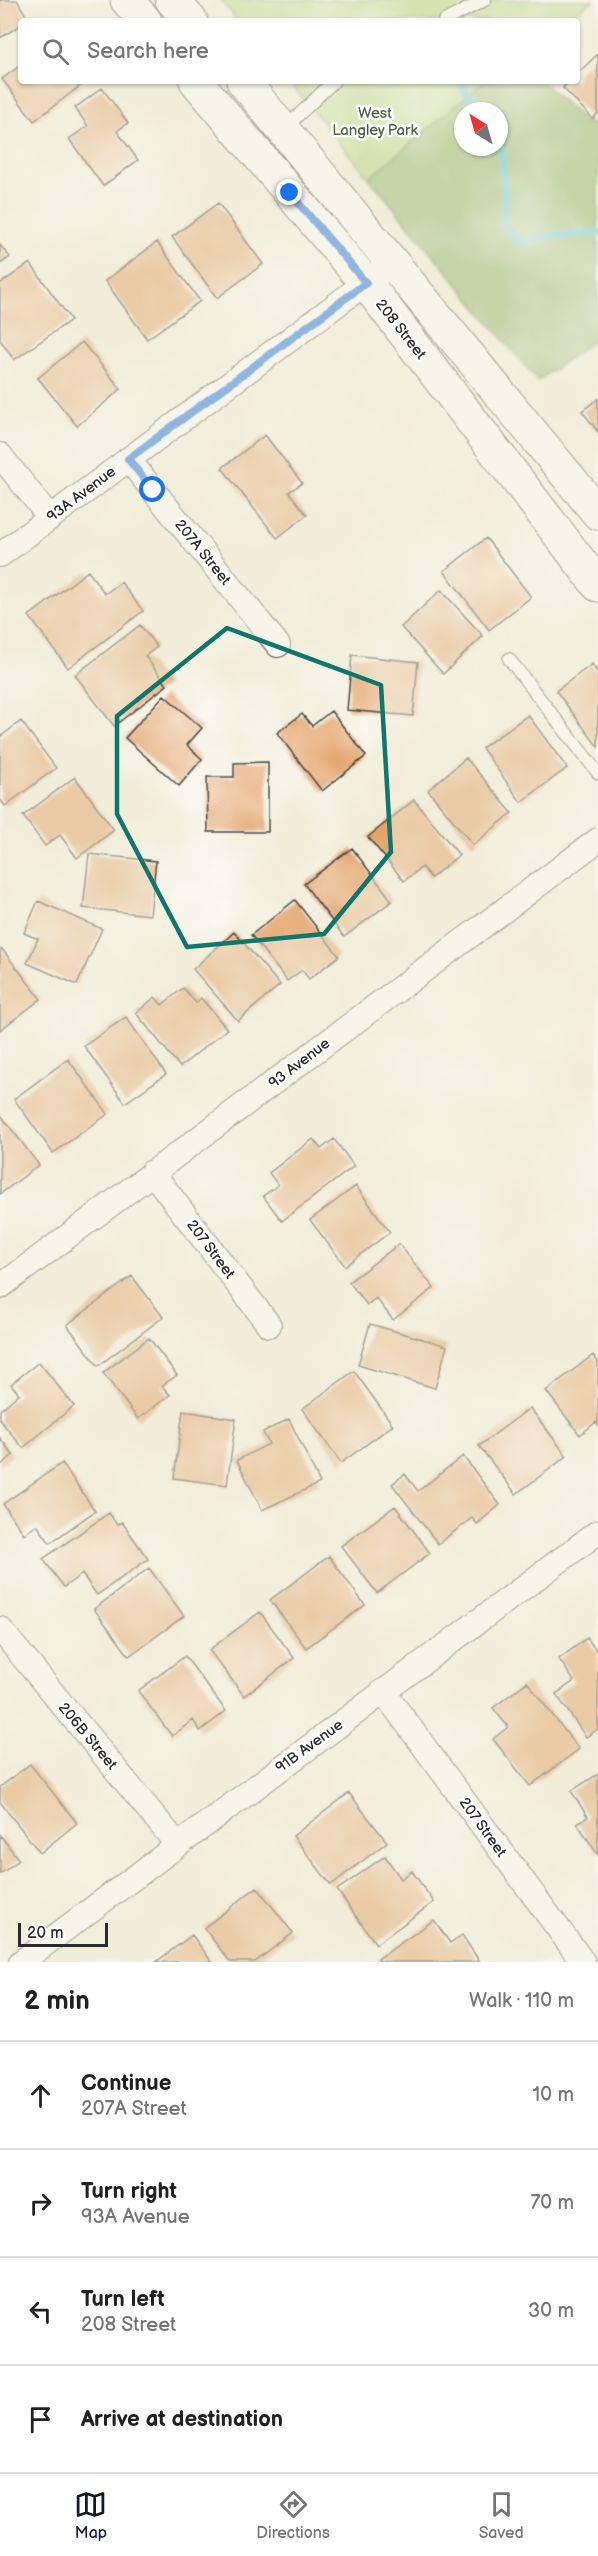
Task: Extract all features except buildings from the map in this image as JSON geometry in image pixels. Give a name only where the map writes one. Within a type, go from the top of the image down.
[{"type":"main road","points":[[127,0],[142,18]]},
{"type":"main road","points":[[172,0],[188,18]]},
{"type":"main road","name":"208 Street","points":[[199,84],[366,283],[598,585]]},
{"type":"main road","points":[[246,84],[598,513]]},
{"type":"street","points":[[252,148],[284,129]]},
{"type":"street","name":"93A Avenue","points":[[0,555],[393,263]]},
{"type":"street","points":[[0,455],[50,518]]},
{"type":"street","name":"207A Street","points":[[128,459],[278,645]]},
{"type":"street","name":"93 Avenue","points":[[0,1287],[598,840]]},
{"type":"street","name":"207 Street","points":[[152,1172],[269,1325]]},
{"type":"street","name":"91B Avenue","points":[[21,1962],[598,1532]]},
{"type":"street","name":"206B Street","points":[[0,1629],[177,1844]]},
{"type":"street","name":"207 Street","points":[[383,1691],[583,1962]]},
{"type":"lane","points":[[450,18],[485,0]]},
{"type":"lane","points":[[284,129],[331,84]]},
{"type":"lane","points":[[509,659],[598,773]]},
{"type":"highlighted area","points":[[227,628],[381,685],[391,852],[324,934],[187,947],[117,814],[117,716]]},
{"type":"green space","points":[[221,0],[593,0],[568,18],[236,18]]},
{"type":"green space","name":"West Langley Park","points":[[291,84],[481,84],[460,102],[454,102],[454,107],[369,178]]},
{"type":"green space","points":[[481,84],[544,84],[587,123],[598,124],[598,337],[538,381],[369,178],[454,107],[454,156],[508,156],[508,102],[460,102]]},
{"type":"waterway","points":[[463,84],[476,102]]},
{"type":"waterway","points":[[502,156],[505,195],[503,222],[519,243],[545,237],[598,233]]},
{"type":"route","points":[[153,490],[128,459],[366,283],[290,193]]}]
